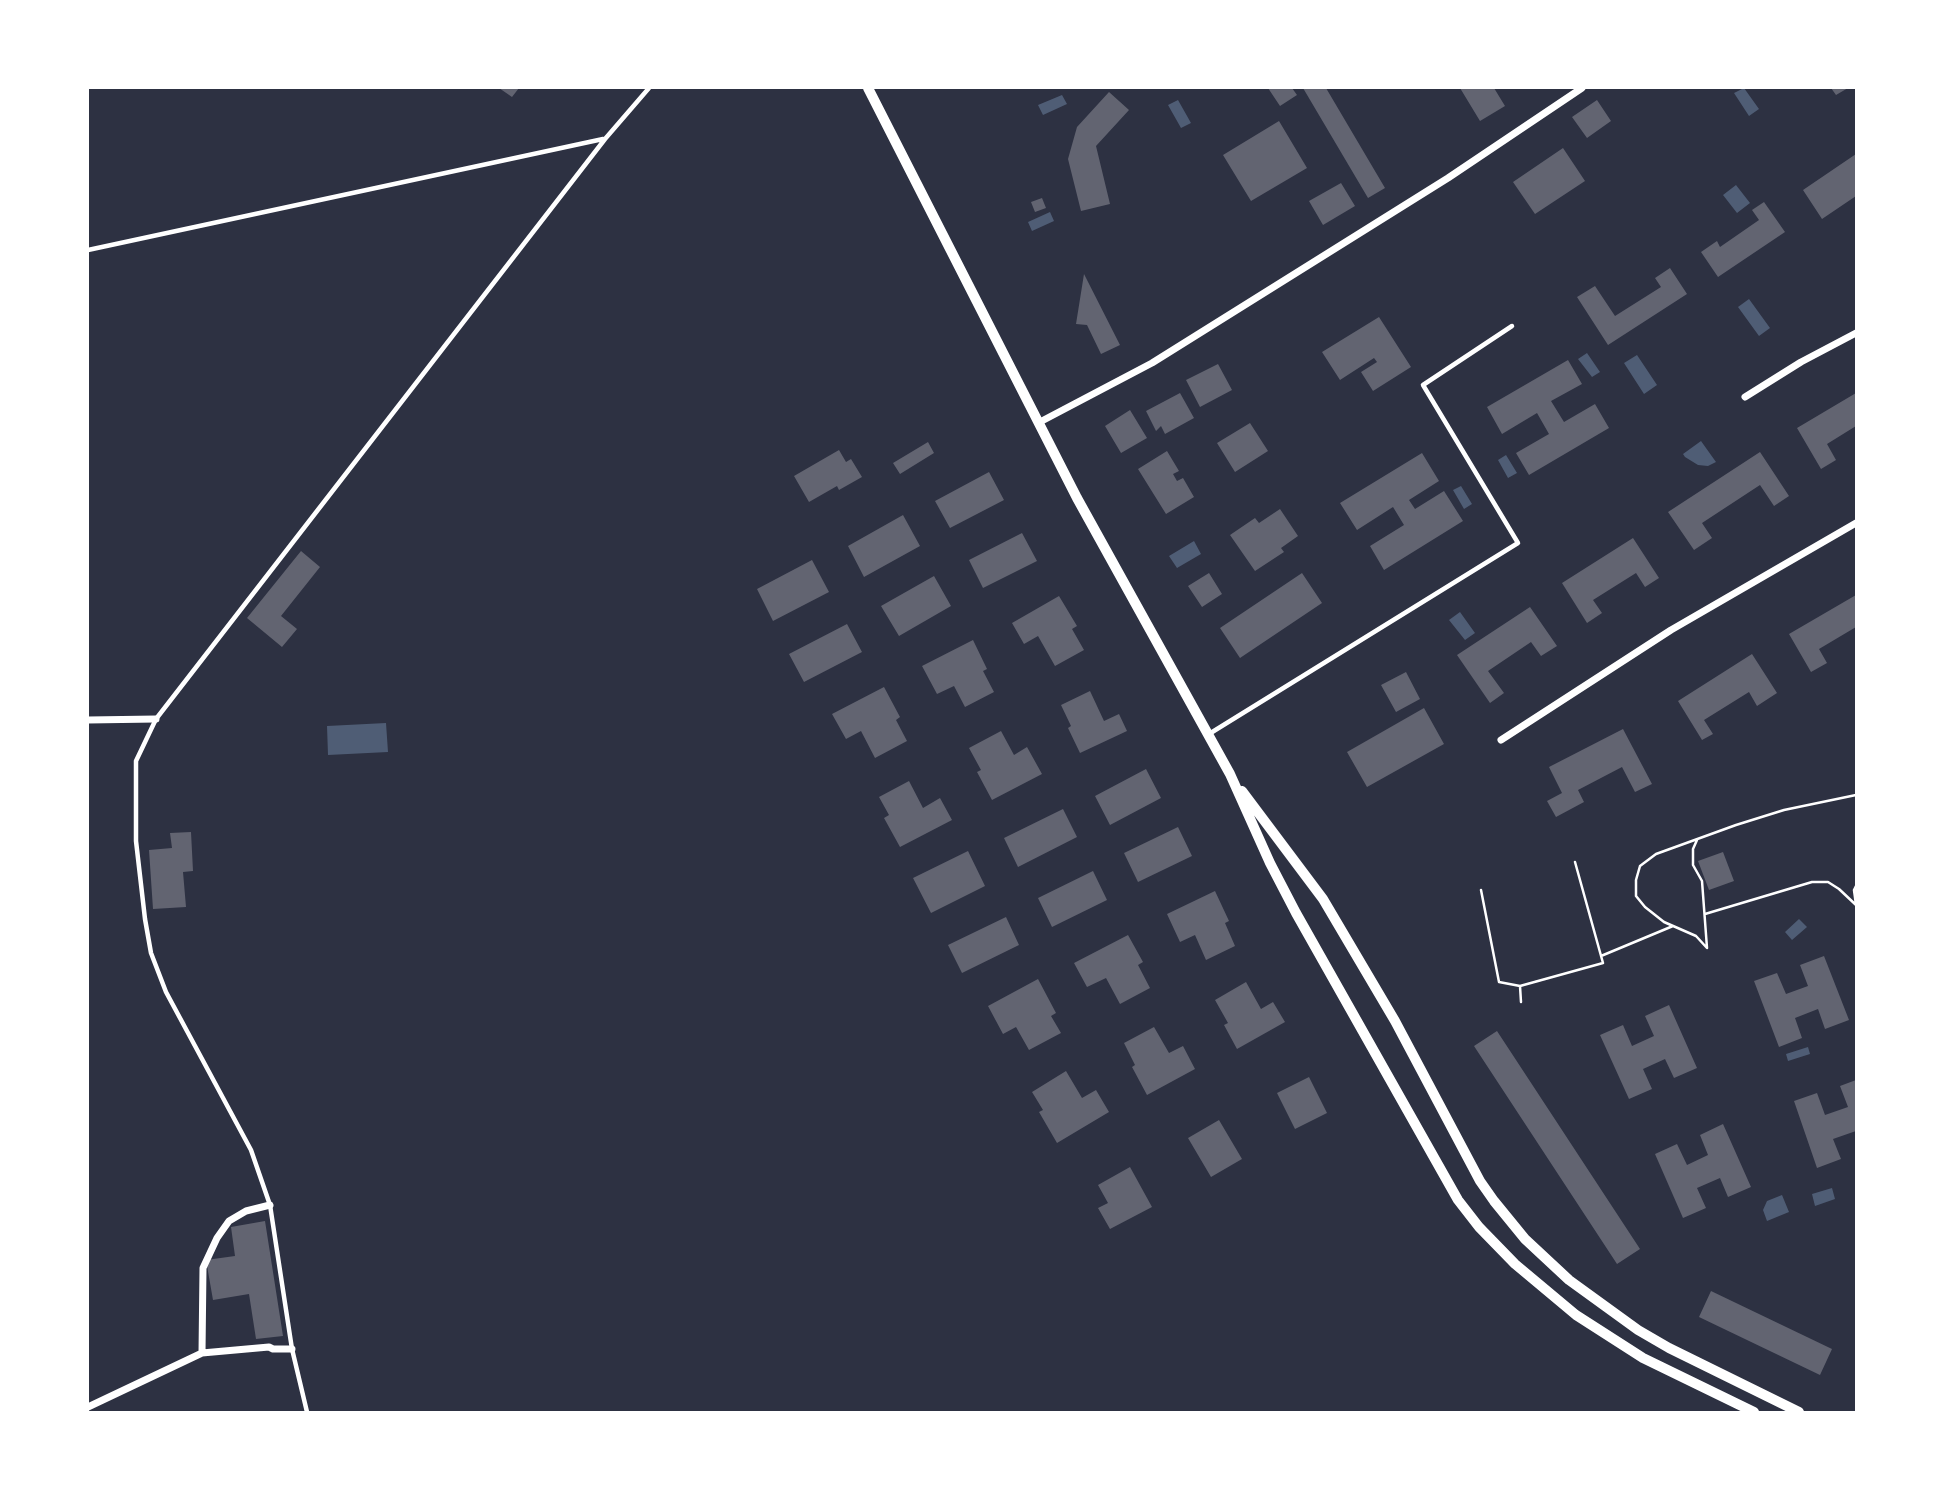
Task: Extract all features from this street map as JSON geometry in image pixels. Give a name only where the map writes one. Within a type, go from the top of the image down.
[{"type":"street","points":[[868,88],[1038,423],[1148,630],[1230,774],[1296,913],[1444,1178],[1469,1216],[1515,1264],[1576,1315],[1643,1358],[1754,1412]]},
{"type":"street","points":[[1038,423],[1152,363],[1448,178],[1582,88]]},
{"type":"street","points":[[1745,397],[1801,362],[1857,333]]},
{"type":"street","points":[[1501,740],[1671,630],[1857,523]]},
{"type":"street","points":[[88,720],[156,719]]},
{"type":"street","points":[[1230,774],[1324,899],[1395,1021],[1467,1159],[1493,1201],[1510,1222],[1553,1266],[1614,1315],[1669,1349],[1799,1412]]},
{"type":"street","points":[[202,1353],[203,1268],[217,1238],[229,1221],[246,1211],[270,1205]]},
{"type":"street","points":[[88,1407],[202,1353],[269,1347],[292,1349]]},
{"type":"lane","points":[[307,1412],[292,1349],[270,1205],[251,1150],[166,992],[151,953],[136,841],[136,761],[156,719],[605,139],[649,88]]},
{"type":"lane","points":[[88,250],[605,139]]},
{"type":"lane","points":[[1208,735],[1518,543],[1423,385],[1512,326]]},
{"type":"path","points":[[1698,838],[1693,849],[1693,865],[1702,881],[1707,948],[1696,936],[1664,922],[1636,896],[1636,880],[1640,866],[1656,854],[1698,838],[1784,810],[1857,794]]},
{"type":"path","points":[[1480,890],[1499,982],[1520,986],[1603,963],[1576,862]]},
{"type":"path","points":[[1705,914],[1812,883],[1828,882],[1856,905],[1854,890],[1857,886]]},
{"type":"path","points":[[1601,956],[1674,926]]},
{"type":"path","points":[[1520,986],[1521,1002]]},
{"type":"water","points":[[1744,88],[1759,109],[1749,116],[1734,93]]},
{"type":"water","points":[[1062,95],[1067,104],[1043,115],[1038,105]]},
{"type":"water","points":[[1178,100],[1191,123],[1181,128],[1168,105]]},
{"type":"water","points":[[1736,185],[1750,203],[1737,213],[1723,195]]},
{"type":"water","points":[[1050,212],[1054,221],[1032,231],[1028,222]]},
{"type":"water","points":[[1749,299],[1770,328],[1759,336],[1738,307]]},
{"type":"water","points":[[1587,353],[1600,372],[1592,377],[1578,359]]},
{"type":"water","points":[[1637,355],[1657,385],[1644,394],[1624,363]]},
{"type":"water","points":[[1701,441],[1716,462],[1708,466],[1698,465],[1683,454]]},
{"type":"water","points":[[1506,455],[1517,473],[1508,478],[1498,460]]},
{"type":"water","points":[[1461,486],[1472,504],[1464,509],[1453,490]]},
{"type":"water","points":[[1194,541],[1201,554],[1177,568],[1169,556]]},
{"type":"water","points":[[1460,612],[1475,633],[1465,640],[1449,620]]},
{"type":"water","points":[[386,723],[388,752],[328,755],[327,726]]},
{"type":"water","points":[[1799,919],[1807,927],[1792,940],[1785,932]]},
{"type":"water","points":[[1808,1047],[1810,1054],[1788,1061],[1786,1054]]},
{"type":"water","points":[[1832,1188],[1835,1199],[1815,1206],[1812,1194]]},
{"type":"water","points":[[1782,1195],[1789,1212],[1767,1221],[1763,1210],[1767,1201]]},
{"type":"building","points":[[499,88],[519,88],[512,97]]},
{"type":"building","points":[[1268,88],[1292,88],[1297,95],[1280,106]]},
{"type":"building","points":[[1303,88],[1326,88],[1385,188],[1368,198]]},
{"type":"building","points":[[1460,88],[1494,88],[1505,106],[1480,121]]},
{"type":"building","points":[[1831,88],[1848,88],[1836,95]]},
{"type":"building","points":[[1109,92],[1129,110],[1096,146],[1110,204],[1081,211],[1068,159],[1077,127]]},
{"type":"building","points":[[1597,100],[1611,121],[1587,138],[1572,117]]},
{"type":"building","points":[[1279,121],[1307,168],[1251,201],[1223,155]]},
{"type":"building","points":[[1563,148],[1585,181],[1535,214],[1513,182]]},
{"type":"building","points":[[1856,154],[1856,196],[1822,219],[1803,190]]},
{"type":"building","points":[[1341,183],[1355,206],[1323,225],[1309,201]]},
{"type":"building","points":[[1042,198],[1046,208],[1035,212],[1031,202]]},
{"type":"building","points":[[1764,202],[1785,232],[1718,277],[1701,252],[1717,241],[1720,247],[1759,220],[1752,210]]},
{"type":"building","points":[[1670,268],[1687,294],[1608,345],[1577,297],[1595,286],[1615,316],[1661,287],[1655,278]]},
{"type":"building","points":[[1084,274],[1120,345],[1101,354],[1087,325],[1076,324]]},
{"type":"building","points":[[1379,317],[1411,367],[1373,391],[1361,372],[1377,362],[1374,358],[1340,380],[1322,352]]},
{"type":"building","points":[[1568,360],[1582,384],[1551,401],[1564,422],[1595,404],[1609,428],[1529,475],[1516,453],[1549,434],[1537,413],[1502,434],[1487,407]]},
{"type":"building","points":[[1218,364],[1232,390],[1200,407],[1186,380]]},
{"type":"building","points":[[1180,393],[1194,418],[1165,434],[1161,426],[1156,431],[1146,411]]},
{"type":"building","points":[[1856,393],[1856,426],[1827,444],[1836,460],[1821,469],[1797,428]]},
{"type":"building","points":[[1130,410],[1147,438],[1121,453],[1105,426]]},
{"type":"building","points":[[1250,423],[1268,451],[1235,472],[1217,443]]},
{"type":"building","points":[[928,442],[934,453],[900,474],[893,463]]},
{"type":"building","points":[[839,450],[846,462],[851,459],[862,477],[839,490],[837,486],[809,502],[794,476]]},
{"type":"building","points":[[1167,451],[1179,471],[1173,474],[1177,481],[1183,478],[1194,497],[1166,514],[1138,469]]},
{"type":"building","points":[[1760,452],[1789,496],[1774,506],[1760,485],[1702,523],[1712,538],[1694,550],[1668,512]]},
{"type":"building","points":[[1422,453],[1439,481],[1409,500],[1415,509],[1444,491],[1463,521],[1384,570],[1370,546],[1404,525],[1393,507],[1357,530],[1340,503]]},
{"type":"building","points":[[989,472],[1004,500],[950,528],[935,501]]},
{"type":"building","points":[[1280,509],[1298,536],[1281,548],[1284,552],[1255,571],[1230,535],[1255,518],[1259,523]]},
{"type":"building","points":[[903,515],[920,546],[864,577],[848,546]]},
{"type":"building","points":[[1022,533],[1037,561],[983,588],[969,560]]},
{"type":"building","points":[[1633,538],[1659,578],[1645,587],[1636,573],[1593,600],[1602,613],[1587,623],[1562,583]]},
{"type":"building","points":[[301,551],[320,567],[281,616],[297,629],[282,647],[247,618]]},
{"type":"building","points":[[812,560],[829,592],[773,621],[757,589]]},
{"type":"building","points":[[1209,573],[1222,594],[1202,607],[1188,586]]},
{"type":"building","points":[[1302,573],[1322,603],[1240,658],[1220,628]]},
{"type":"building","points":[[934,576],[951,606],[899,636],[881,606]]},
{"type":"building","points":[[1856,595],[1856,627],[1819,649],[1827,663],[1811,672],[1789,634]]},
{"type":"building","points":[[1059,596],[1077,626],[1072,629],[1084,650],[1055,666],[1038,636],[1024,644],[1012,623]]},
{"type":"building","points":[[1530,607],[1557,646],[1541,656],[1531,642],[1488,671],[1504,693],[1490,703],[1457,655]]},
{"type":"building","points":[[847,624],[862,652],[804,682],[789,654]]},
{"type":"building","points":[[973,640],[987,669],[983,671],[994,692],[965,707],[954,686],[937,694],[922,666]]},
{"type":"building","points":[[1752,654],[1777,693],[1757,706],[1749,692],[1704,720],[1713,734],[1702,740],[1678,701]]},
{"type":"building","points":[[1406,672],[1420,699],[1396,712],[1381,685]]},
{"type":"building","points":[[884,687],[900,717],[896,720],[907,741],[875,758],[861,731],[846,739],[832,714]]},
{"type":"building","points":[[1090,691],[1104,721],[1119,714],[1127,731],[1080,753],[1061,705]]},
{"type":"building","points":[[1424,708],[1444,744],[1367,787],[1347,752]]},
{"type":"building","points":[[1623,729],[1652,784],[1635,792],[1622,767],[1578,790],[1584,802],[1556,817],[1547,801],[1562,793],[1549,767]]},
{"type":"building","points":[[1001,731],[1014,755],[1027,747],[1042,774],[992,800],[977,772],[981,770],[969,748]]},
{"type":"building","points":[[1146,769],[1161,798],[1110,825],[1095,796]]},
{"type":"building","points":[[909,781],[923,808],[940,798],[952,820],[900,847],[884,818],[889,815],[879,797]]},
{"type":"building","points":[[1063,809],[1077,837],[1018,867],[1004,838]]},
{"type":"building","points":[[1178,827],[1192,856],[1138,882],[1124,853]]},
{"type":"building","points":[[191,832],[193,871],[183,872],[186,907],[153,909],[149,850],[172,848],[170,833]]},
{"type":"building","points":[[968,851],[985,886],[931,913],[913,878]]},
{"type":"building","points":[[1723,852],[1734,881],[1709,890],[1698,861]]},
{"type":"building","points":[[1093,871],[1107,900],[1052,927],[1038,898]]},
{"type":"building","points":[[1215,891],[1229,921],[1225,923],[1235,946],[1206,960],[1195,935],[1180,942],[1167,914]]},
{"type":"building","points":[[1006,917],[1019,945],[962,973],[948,945]]},
{"type":"building","points":[[1128,935],[1143,962],[1138,965],[1150,988],[1120,1004],[1106,978],[1087,987],[1074,963]]},
{"type":"building","points":[[1824,956],[1849,1020],[1825,1029],[1818,1009],[1795,1018],[1802,1038],[1779,1047],[1754,981],[1777,973],[1786,994],[1808,986],[1800,965]]},
{"type":"building","points":[[1038,979],[1056,1013],[1051,1016],[1061,1033],[1029,1050],[1016,1027],[1003,1034],[988,1006]]},
{"type":"building","points":[[1246,982],[1261,1009],[1273,1002],[1285,1022],[1237,1049],[1224,1025],[1228,1023],[1215,1000]]},
{"type":"building","points":[[1669,1005],[1697,1068],[1674,1078],[1665,1059],[1643,1069],[1652,1089],[1629,1099],[1600,1035],[1623,1025],[1632,1046],[1654,1036],[1645,1016]]},
{"type":"building","points":[[1154,1027],[1169,1053],[1183,1046],[1195,1069],[1147,1095],[1132,1067],[1135,1065],[1124,1043]]},
{"type":"building","points":[[1497,1031],[1640,1249],[1617,1264],[1474,1046]]},
{"type":"building","points":[[1066,1071],[1082,1098],[1096,1090],[1109,1112],[1057,1143],[1039,1112],[1043,1110],[1032,1092]]},
{"type":"building","points":[[1309,1077],[1327,1113],[1295,1129],[1277,1093]]},
{"type":"building","points":[[1856,1080],[1856,1131],[1833,1139],[1841,1159],[1817,1168],[1794,1101],[1817,1093],[1825,1115],[1848,1107],[1840,1086]]},
{"type":"building","points":[[1219,1120],[1242,1159],[1211,1177],[1188,1138]]},
{"type":"building","points":[[1723,1124],[1751,1187],[1728,1197],[1720,1178],[1697,1188],[1706,1208],[1683,1218],[1655,1154],[1677,1144],[1687,1165],[1708,1155],[1700,1135]]},
{"type":"building","points":[[1130,1167],[1152,1207],[1110,1229],[1098,1208],[1108,1203],[1098,1185]]},
{"type":"building","points":[[265,1221],[283,1336],[256,1339],[249,1294],[213,1300],[206,1260],[235,1256],[231,1227]]},
{"type":"building","points":[[1711,1291],[1832,1349],[1820,1375],[1699,1317]]}]
